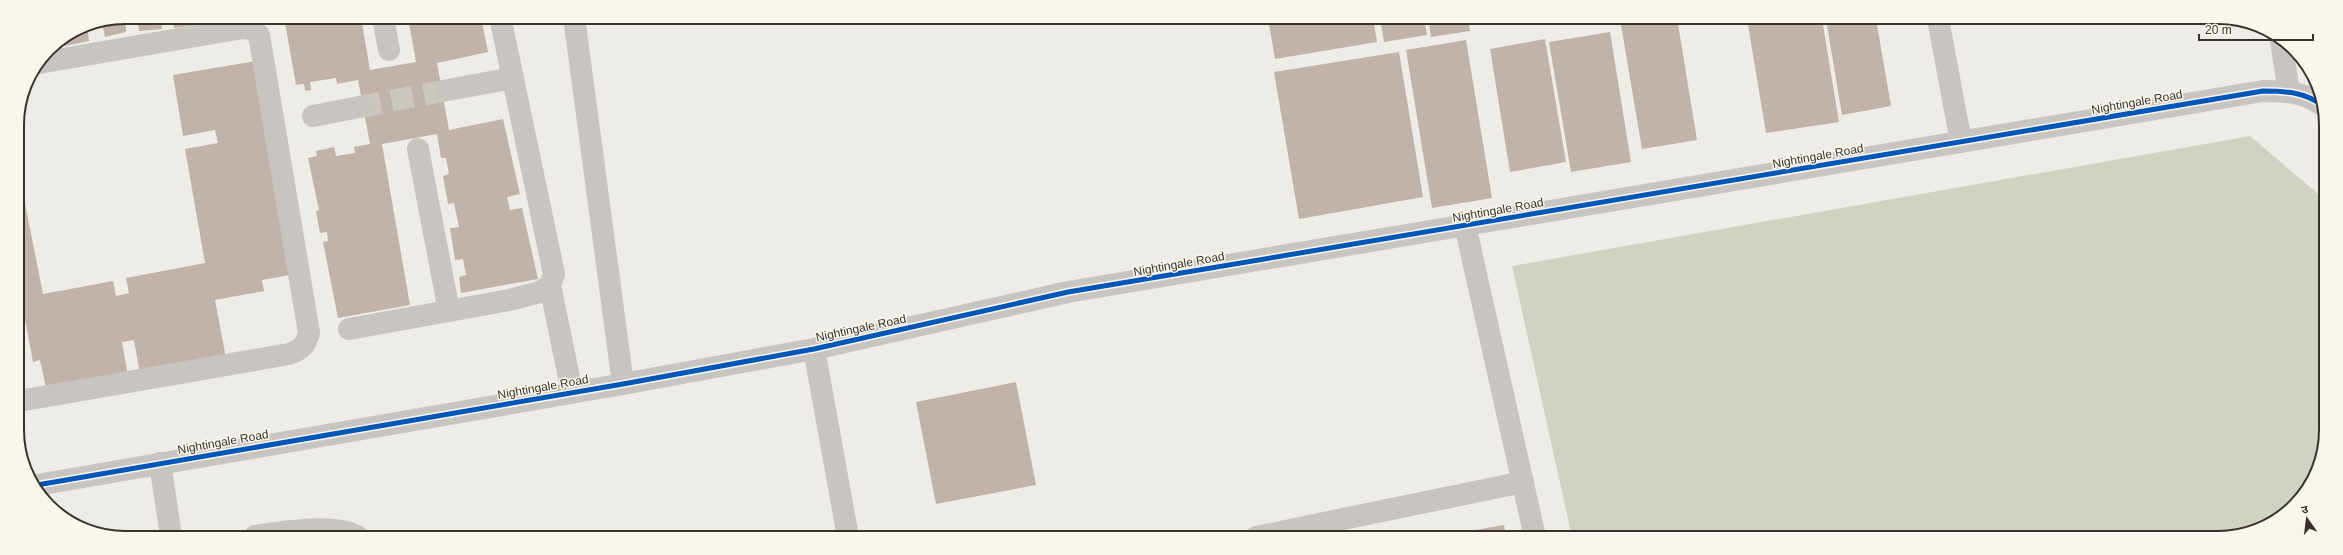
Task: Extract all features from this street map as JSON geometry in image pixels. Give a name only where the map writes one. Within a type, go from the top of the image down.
[{"type":"street","points":[[384,24],[389,50]]},
{"type":"street","points":[[501,24],[554,274],[550,286],[572,392]]},
{"type":"street","points":[[575,24],[624,384]]},
{"type":"street","points":[[1939,24],[1961,142]]},
{"type":"street","points":[[24,400],[289,354],[300,350],[306,342],[309,333],[259,35],[251,29],[243,28],[47,62]]},
{"type":"street","points":[[2282,48],[2289,91]]},
{"type":"street","points":[[448,90],[513,78]]},
{"type":"street","name":"Nightingale Road","points":[[41,484],[624,384],[814,349],[1068,292],[1465,225],[2264,91],[2289,91],[2310,97],[2316,101]]},
{"type":"street","points":[[313,116],[359,107]]},
{"type":"street","points":[[418,149],[449,311]]},
{"type":"street","points":[[1465,225],[1534,531]]},
{"type":"street","points":[[349,328],[449,311],[540,292],[550,286]]},
{"type":"street","points":[[814,349],[847,531]]},
{"type":"street","points":[[160,463],[169,531]]},
{"type":"street","points":[[1285,531],[1523,482]]},
{"type":"street","points":[[289,531],[303,529],[334,531]]},
{"type":"green space","points":[[2250,136],[2319,195],[2319,430],[2317,449],[2314,462],[2298,491],[2291,499],[2287,499],[2287,503],[2284,506],[2262,521],[2244,528],[2224,531],[1571,531],[1512,266]]},
{"type":"building","points":[[125,24],[126,32],[105,37],[103,26]]},
{"type":"building","points":[[138,24],[162,24],[162,29],[139,31]]},
{"type":"building","points":[[173,24],[203,24],[174,28]]},
{"type":"building","points":[[285,24],[362,24],[370,70],[416,62],[409,24],[482,24],[488,52],[437,63],[449,130],[503,119],[520,194],[507,197],[510,210],[522,208],[538,279],[461,293],[459,277],[466,275],[463,259],[455,260],[450,228],[459,227],[454,203],[448,204],[443,176],[449,174],[446,158],[441,158],[437,134],[382,144],[410,305],[338,318],[323,242],[328,241],[327,232],[320,233],[316,211],[319,210],[308,158],[317,156],[316,151],[334,147],[336,156],[355,153],[354,147],[370,144],[358,80],[337,84],[336,78],[310,82],[311,90],[305,91],[304,84],[296,85]]},
{"type":"building","points":[[1269,24],[1374,24],[1377,42],[1275,59]]},
{"type":"building","points":[[1381,24],[1425,24],[1427,35],[1384,42]]},
{"type":"building","points":[[1429,24],[1469,24],[1470,31],[1431,37]]},
{"type":"building","points":[[1621,24],[1678,24],[1697,140],[1642,149]]},
{"type":"building","points":[[1748,24],[1823,24],[1839,122],[1766,133]]},
{"type":"building","points":[[1827,24],[1877,24],[1891,106],[1842,115]]},
{"type":"building","points":[[88,32],[89,41],[65,46],[69,41]]},
{"type":"building","points":[[1610,32],[1631,162],[1571,172],[1549,42]]},
{"type":"building","points":[[1545,39],[1566,162],[1510,172],[1490,49]]},
{"type":"building","points":[[1466,40],[1492,198],[1432,208],[1406,50]]},
{"type":"building","points":[[1399,52],[1423,197],[1299,219],[1274,72]]},
{"type":"building","points":[[256,61],[290,275],[262,280],[264,291],[215,300],[226,358],[140,374],[134,340],[122,342],[128,376],[47,392],[40,360],[33,362],[24,314],[24,198],[43,294],[113,281],[116,296],[129,293],[126,278],[205,263],[185,149],[218,143],[215,130],[183,136],[173,75]]},
{"type":"building","points":[[1016,382],[1036,485],[936,504],[916,402]]},
{"type":"building","points":[[1504,525],[1505,531],[1470,531]]},
{"type":"tunnel","points":[[359,107],[448,90]]},
{"type":"cycle path","points":[[41,484],[623,384],[814,349],[1068,292],[2263,91],[2295,93],[2316,101]]}]
